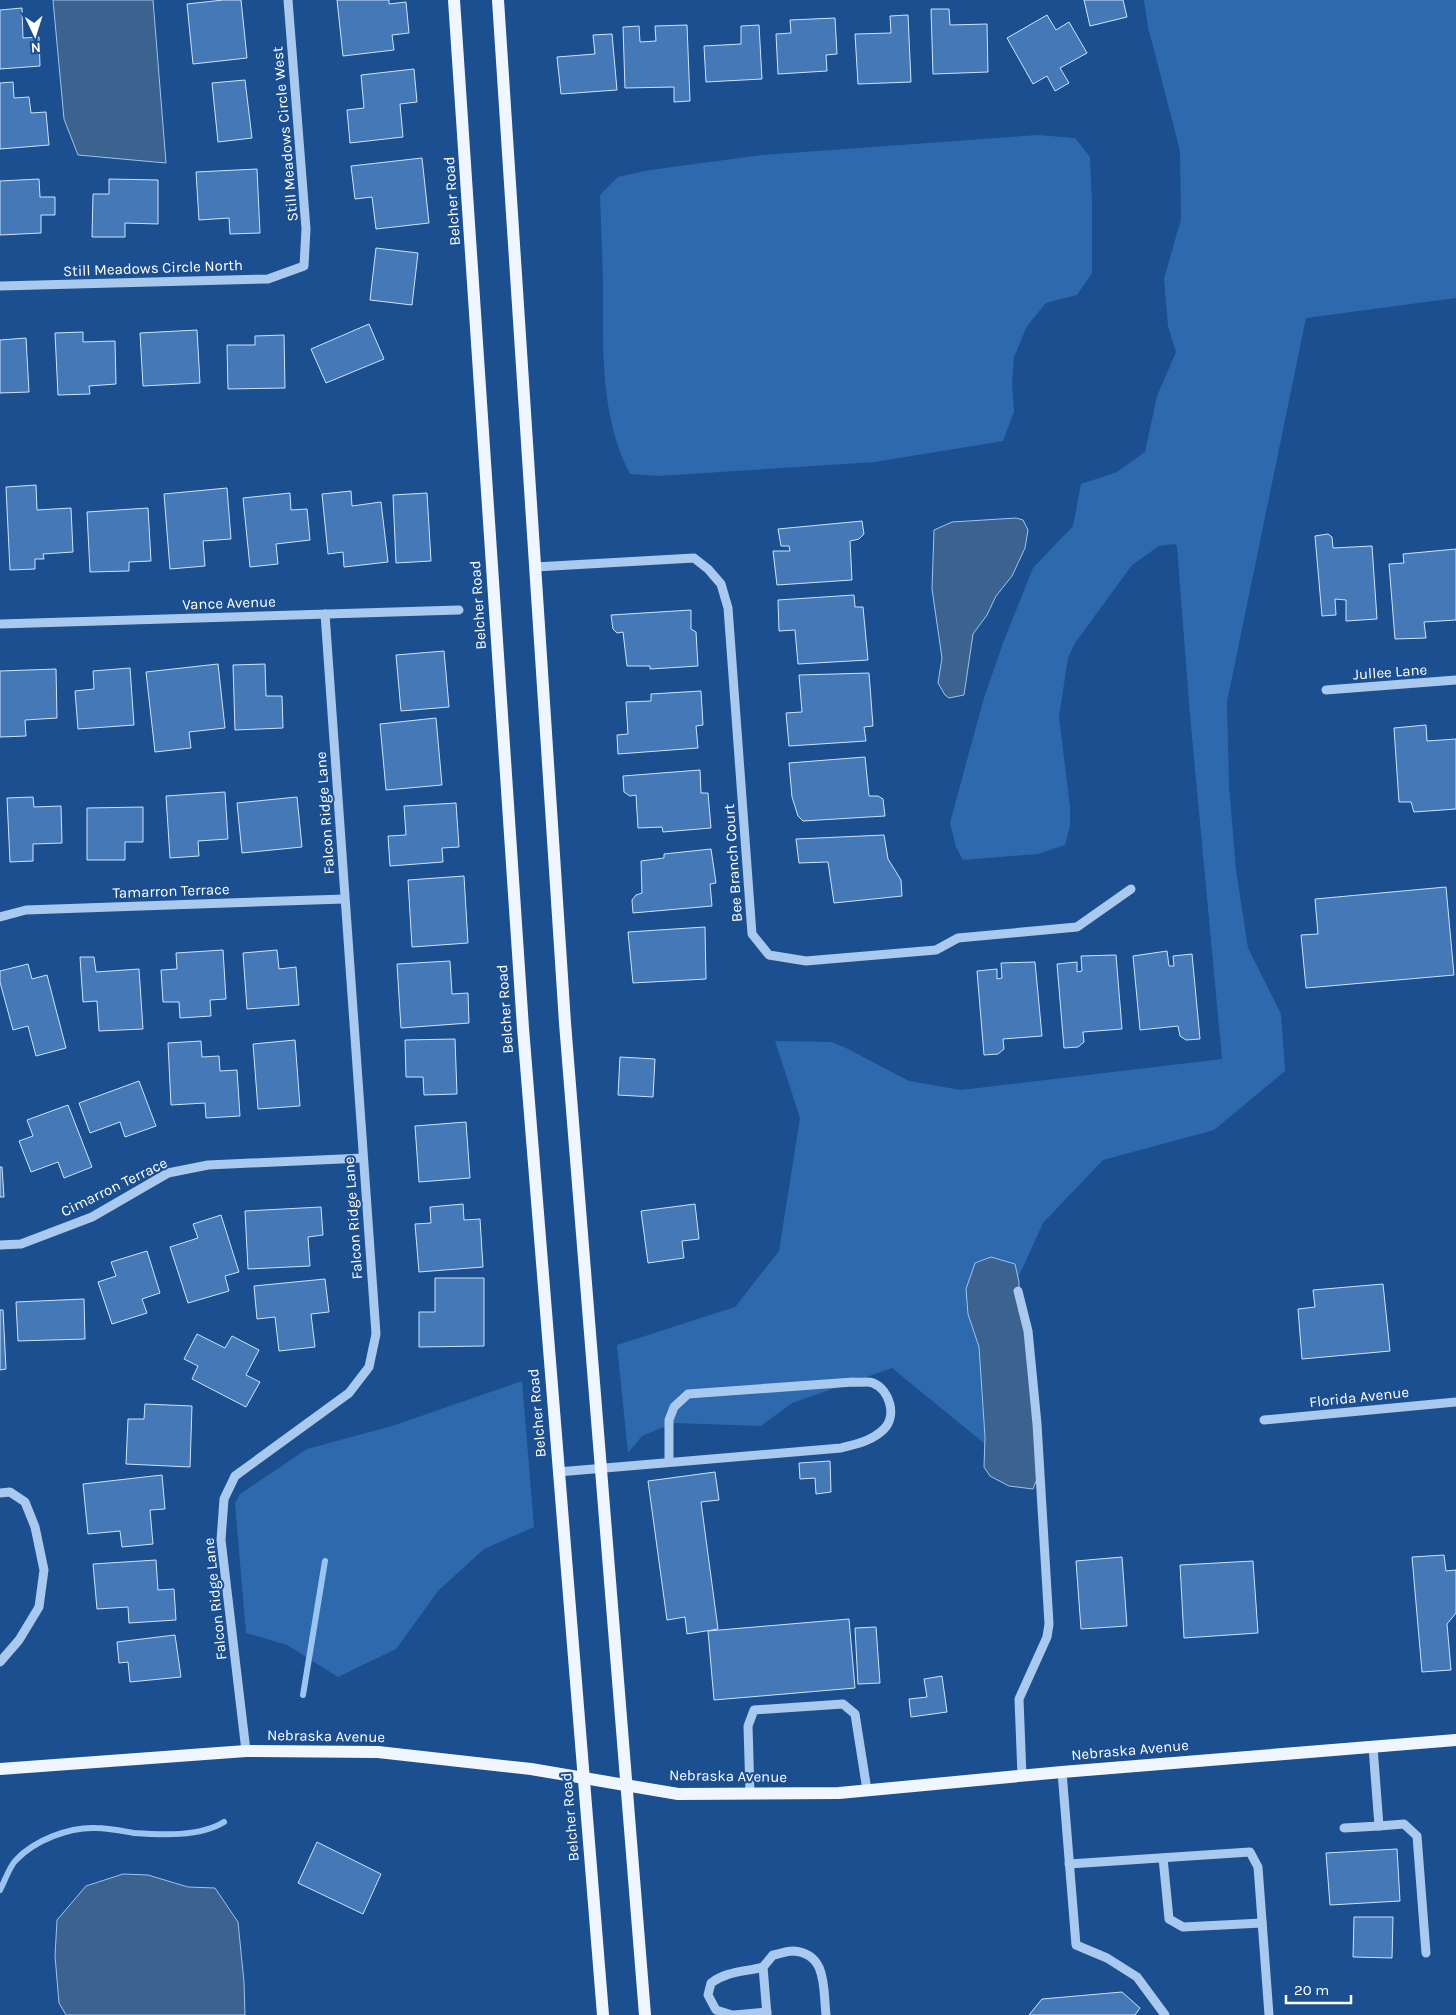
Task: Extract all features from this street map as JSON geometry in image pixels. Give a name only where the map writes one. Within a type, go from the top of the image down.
[{"type":"main road","name":"Belcher Road","points":[[454,0],[523,1028],[603,2015]]},
{"type":"main road","points":[[498,0],[565,1023],[645,2015]]},
{"type":"main road","name":"Nebraska Avenue","points":[[0,1769],[246,1751],[378,1752],[532,1769],[678,1794],[839,1793],[1062,1772],[1456,1740]]},
{"type":"street","name":"Still Meadows Circle West","points":[[288,0],[306,229],[304,266]]},
{"type":"street","name":"Still Meadows Circle North","points":[[0,286],[268,279],[304,266]]},
{"type":"street","name":"Bee Branch Court","points":[[535,567],[694,558],[708,569],[721,584],[728,608],[752,934],[769,955],[806,961],[936,950],[958,938],[1076,927],[1131,889]]},
{"type":"street","name":"Vance Avenue","points":[[0,624],[459,610]]},
{"type":"street","name":"Falcon Ridge Lane","points":[[246,1751],[220,1540],[224,1499],[235,1476],[349,1393],[369,1367],[376,1334],[325,614]]},
{"type":"street","name":"Jullee Lane","points":[[1326,690],[1456,680]]},
{"type":"street","name":"Tamarron Terrace","points":[[0,918],[26,910],[344,899]]},
{"type":"street","name":"Cimarron Terrace","points":[[0,1245],[21,1244],[92,1217],[168,1173],[208,1165],[363,1158]]},
{"type":"street","points":[[1018,1291],[1029,1341],[1037,1424],[1049,1624],[1047,1638],[1019,1699],[1022,1776]]},
{"type":"street","points":[[558,1472],[841,1448],[868,1441],[885,1429],[891,1416],[890,1404],[885,1392],[872,1383],[853,1382],[688,1394],[674,1407],[669,1420],[669,1462]]},
{"type":"street","name":"Florida Avenue","points":[[1264,1420],[1456,1402]]},
{"type":"street","points":[[0,1493],[10,1492],[25,1502],[35,1527],[44,1570],[38,1607],[19,1640],[0,1662]]},
{"type":"street","points":[[750,1793],[748,1726],[754,1710],[843,1704],[855,1714],[867,1790]]},
{"type":"street","points":[[1373,1747],[1379,1826]]},
{"type":"street","points":[[1062,1772],[1076,1945],[1107,1958],[1137,1977],[1166,2015]]},
{"type":"street","points":[[1344,1828],[1404,1824],[1417,1836],[1426,1953]]},
{"type":"street","points":[[1069,1864],[1250,1852],[1258,1867],[1269,2015]]},
{"type":"street","points":[[1163,1858],[1169,1919],[1183,1927],[1262,1923]]},
{"type":"street","points":[[763,1967],[767,2014],[733,2015],[716,2010],[708,1996],[711,1983],[723,1974],[744,1972],[763,1967],[773,1955],[793,1951],[811,1957],[822,1971],[826,2015]]},
{"type":"shaded area","points":[[53,0],[153,0],[166,163],[78,155],[64,119]]},
{"type":"shaded area","points":[[1144,0],[1456,0],[1456,298],[1306,318],[1227,702],[1229,786],[1236,870],[1248,948],[1281,1014],[1285,1071],[1214,1130],[1103,1160],[1043,1223],[1018,1278],[1015,1264],[968,1314],[979,1347],[985,1444],[892,1368],[792,1403],[761,1426],[674,1423],[642,1436],[628,1453],[617,1345],[735,1307],[779,1251],[800,1118],[775,1041],[832,1042],[909,1081],[961,1090],[1222,1059],[1190,715],[1177,547],[1175,544],[1159,546],[1132,565],[1075,643],[1068,658],[1059,717],[1070,807],[1070,826],[1065,845],[1038,854],[963,860],[956,847],[950,823],[983,701],[1003,643],[1033,568],[1073,526],[1081,484],[1117,472],[1145,452],[1157,396],[1176,352],[1168,326],[1164,279],[1181,219],[1180,151],[1148,27]]},
{"type":"shaded area","points":[[1038,135],[1075,138],[1090,157],[1092,273],[1077,295],[1046,303],[1027,326],[1014,357],[1012,382],[1014,412],[1003,441],[875,462],[658,476],[630,474],[614,431],[609,408],[603,341],[600,195],[618,177],[650,170],[762,155]]},
{"type":"shaded area","points":[[1016,518],[1023,520],[1028,530],[1025,548],[1012,576],[996,596],[987,615],[973,634],[964,695],[949,698],[938,683],[942,658],[932,589],[934,530],[952,522]]},
{"type":"shaded area","points":[[991,1257],[1015,1264],[1019,1282],[1019,1311],[1026,1332],[1039,1474],[1033,1489],[1009,1486],[990,1476],[984,1467],[985,1437],[979,1347],[968,1314],[966,1289],[975,1263]]},
{"type":"shaded area","points":[[522,1381],[534,1527],[484,1549],[438,1591],[396,1649],[338,1677],[287,1645],[246,1633],[235,1503],[240,1494],[307,1449],[392,1426]]},
{"type":"shaded area","points":[[123,1874],[148,1875],[188,1887],[215,1888],[238,1922],[245,2015],[66,2015],[59,2003],[55,1956],[57,1920],[86,1886]]},
{"type":"building","points":[[241,0],[247,58],[193,64],[187,4]]},
{"type":"building","points":[[337,0],[389,0],[389,4],[406,2],[409,33],[392,35],[394,50],[343,56]]},
{"type":"building","points":[[1084,0],[1123,0],[1127,17],[1090,26]]},
{"type":"building","points":[[22,8],[23,38],[39,37],[40,66],[0,69],[0,10]]},
{"type":"building","points":[[931,9],[949,9],[950,25],[987,24],[988,72],[933,74]]},
{"type":"building","points":[[908,15],[911,82],[858,84],[855,34],[891,33],[890,16]]},
{"type":"building","points":[[1047,15],[1056,30],[1069,22],[1087,53],[1060,68],[1069,83],[1055,91],[1047,76],[1033,84],[1007,38]]},
{"type":"building","points":[[835,18],[837,54],[826,55],[827,71],[778,74],[776,34],[791,33],[790,20]]},
{"type":"building","points":[[687,25],[690,101],[674,102],[674,87],[625,88],[623,27],[639,26],[640,42],[656,41],[655,26]]},
{"type":"building","points":[[759,25],[762,79],[706,82],[704,46],[741,44],[741,26]]},
{"type":"building","points":[[612,34],[617,90],[561,94],[557,57],[595,54],[593,35]]},
{"type":"building","points":[[414,69],[417,102],[400,104],[403,137],[350,143],[347,110],[364,108],[361,75]]},
{"type":"building","points":[[245,80],[252,138],[218,142],[212,83]]},
{"type":"building","points":[[13,82],[14,98],[29,97],[31,113],[46,112],[49,145],[0,149],[0,83]]},
{"type":"building","points":[[422,158],[429,223],[376,229],[372,197],[355,199],[351,166]]},
{"type":"building","points":[[257,169],[260,233],[230,234],[229,218],[199,220],[196,172]]},
{"type":"building","points":[[39,179],[40,197],[55,197],[55,215],[41,215],[41,233],[0,235],[0,181]]},
{"type":"building","points":[[109,179],[158,180],[158,224],[125,223],[125,237],[92,237],[93,194],[109,194]]},
{"type":"building","points":[[376,248],[418,253],[412,305],[370,300]]},
{"type":"building","points":[[369,324],[384,359],[326,383],[311,349]]},
{"type":"building","points":[[197,330],[200,383],[143,386],[140,333]]},
{"type":"building","points":[[83,332],[83,342],[115,341],[116,384],[89,386],[90,394],[58,395],[55,333]]},
{"type":"building","points":[[284,335],[285,388],[228,389],[227,345],[255,345],[255,336]]},
{"type":"building","points":[[26,338],[29,392],[0,393],[0,340]]},
{"type":"building","points":[[36,485],[37,510],[71,508],[73,552],[43,554],[44,559],[35,559],[35,569],[10,570],[6,487]]},
{"type":"building","points":[[227,488],[231,539],[203,541],[205,566],[170,569],[164,494]]},
{"type":"building","points":[[351,491],[352,506],[381,502],[388,562],[344,567],[343,552],[328,554],[322,494]]},
{"type":"building","points":[[290,493],[291,510],[307,509],[310,540],[276,544],[278,564],[250,567],[243,498]]},
{"type":"building","points":[[427,493],[431,561],[396,563],[393,495]]},
{"type":"building","points":[[148,508],[151,561],[129,562],[129,571],[90,572],[87,512]]},
{"type":"building","points":[[862,521],[864,534],[859,539],[850,541],[852,580],[777,585],[773,551],[790,551],[789,546],[781,546],[778,529]]},
{"type":"building","points":[[1328,534],[1332,537],[1333,548],[1372,546],[1377,619],[1346,621],[1346,600],[1335,599],[1336,615],[1322,616],[1315,536]]},
{"type":"building","points":[[1456,549],[1456,620],[1424,622],[1426,638],[1395,639],[1389,564],[1404,563],[1403,554]]},
{"type":"building","points":[[854,595],[855,607],[863,607],[868,660],[798,664],[795,630],[779,631],[778,600]]},
{"type":"building","points":[[691,610],[691,629],[696,632],[698,666],[650,669],[650,666],[627,666],[623,632],[617,633],[613,629],[611,615]]},
{"type":"building","points":[[444,651],[449,707],[401,711],[396,655]]},
{"type":"building","points":[[218,664],[225,728],[189,732],[191,748],[155,752],[146,672]]},
{"type":"building","points":[[265,664],[266,696],[282,696],[283,728],[235,730],[233,665]]},
{"type":"building","points":[[130,668],[134,725],[78,729],[75,691],[94,689],[93,671]]},
{"type":"building","points":[[56,669],[57,718],[25,720],[26,736],[0,737],[0,671]]},
{"type":"building","points":[[869,673],[873,726],[864,727],[866,741],[789,746],[786,713],[802,712],[799,675]]},
{"type":"building","points":[[701,691],[703,725],[696,726],[698,748],[618,754],[617,735],[628,734],[626,702],[651,701],[651,694]]},
{"type":"building","points":[[436,718],[442,785],[386,790],[380,724]]},
{"type":"building","points":[[1426,725],[1427,741],[1456,739],[1456,809],[1414,812],[1411,802],[1399,802],[1394,728]]},
{"type":"building","points":[[865,757],[869,796],[878,796],[883,799],[885,816],[803,821],[798,816],[792,797],[789,763]]},
{"type":"building","points":[[700,770],[701,793],[708,793],[711,828],[663,832],[662,827],[638,828],[636,795],[630,796],[624,792],[623,776]]},
{"type":"building","points":[[225,792],[228,839],[198,841],[199,856],[170,858],[166,796]]},
{"type":"building","points":[[33,797],[34,807],[61,806],[62,843],[33,844],[33,861],[10,862],[7,798]]},
{"type":"building","points":[[297,797],[302,847],[242,853],[237,803]]},
{"type":"building","points":[[456,803],[459,847],[442,848],[443,862],[390,866],[388,836],[406,835],[404,806]]},
{"type":"building","points":[[143,807],[143,842],[125,842],[125,860],[87,860],[87,808]]},
{"type":"building","points":[[884,835],[888,859],[901,880],[902,896],[834,903],[828,862],[799,863],[796,839]]},
{"type":"building","points":[[711,849],[716,883],[710,884],[712,906],[633,913],[632,900],[636,895],[642,893],[641,861],[664,858],[664,854]]},
{"type":"building","points":[[464,876],[468,943],[412,947],[408,880]]},
{"type":"building","points":[[1446,887],[1454,975],[1306,988],[1301,935],[1318,934],[1315,899]]},
{"type":"building","points":[[705,927],[706,979],[633,983],[628,932]]},
{"type":"building","points":[[223,950],[226,999],[210,1000],[211,1016],[180,1018],[179,1002],[163,1002],[161,970],[177,969],[176,953]]},
{"type":"building","points":[[277,950],[279,969],[296,967],[299,1005],[247,1009],[243,953]]},
{"type":"building","points":[[1167,951],[1169,966],[1174,966],[1173,956],[1192,954],[1200,1039],[1186,1040],[1180,1036],[1178,1026],[1140,1030],[1133,956]]},
{"type":"building","points":[[1116,955],[1122,1029],[1083,1032],[1084,1042],[1078,1047],[1064,1048],[1057,964],[1077,962],[1077,972],[1082,971],[1081,956]]},
{"type":"building","points":[[80,957],[94,957],[96,972],[139,969],[143,1029],[99,1031],[97,1001],[83,1002]]},
{"type":"building","points":[[450,961],[452,994],[468,993],[469,1023],[401,1028],[397,964]]},
{"type":"building","points":[[1035,962],[1042,1036],[1003,1039],[1004,1049],[998,1054],[984,1055],[977,971],[997,969],[997,979],[1002,978],[1001,963]]},
{"type":"building","points":[[28,964],[32,979],[47,975],[66,1048],[36,1056],[28,1026],[13,1030],[0,982],[0,971]]},
{"type":"building","points":[[455,1039],[457,1094],[424,1095],[423,1077],[406,1077],[405,1040]]},
{"type":"building","points":[[295,1040],[300,1106],[258,1109],[253,1044]]},
{"type":"building","points":[[201,1041],[202,1057],[219,1056],[220,1071],[237,1070],[240,1116],[206,1118],[205,1103],[171,1105],[168,1043]]},
{"type":"building","points":[[620,1057],[655,1059],[653,1097],[618,1095]]},
{"type":"building","points":[[139,1081],[156,1126],[125,1137],[120,1122],[90,1133],[79,1103]]},
{"type":"building","points":[[68,1105],[92,1167],[64,1178],[58,1162],[31,1172],[19,1141],[33,1136],[27,1120]]},
{"type":"building","points":[[466,1122],[470,1178],[419,1182],[415,1126]]},
{"type":"building","points":[[0,1167],[2,1167],[4,1197],[0,1197]]},
{"type":"building","points":[[463,1204],[464,1220],[480,1219],[483,1267],[419,1272],[415,1224],[431,1223],[430,1207]]},
{"type":"building","points":[[695,1204],[699,1239],[682,1241],[684,1258],[648,1263],[641,1211]]},
{"type":"building","points":[[321,1207],[323,1235],[308,1237],[310,1266],[248,1269],[245,1211]]},
{"type":"building","points":[[221,1215],[239,1272],[225,1276],[229,1291],[188,1303],[170,1247],[198,1238],[193,1224]]},
{"type":"building","points":[[147,1251],[160,1293],[142,1299],[147,1313],[112,1324],[98,1282],[116,1276],[111,1262]]},
{"type":"building","points":[[435,1278],[484,1278],[484,1346],[419,1347],[419,1312],[435,1312]]},
{"type":"building","points":[[325,1279],[329,1312],[311,1314],[315,1347],[279,1351],[275,1317],[257,1319],[254,1286]]},
{"type":"building","points":[[1383,1284],[1390,1351],[1302,1359],[1298,1309],[1315,1307],[1313,1290]]},
{"type":"building","points":[[84,1299],[85,1339],[18,1341],[16,1302]]},
{"type":"building","points":[[0,1310],[3,1310],[6,1369],[0,1370]]},
{"type":"building","points":[[197,1334],[225,1348],[232,1336],[259,1350],[246,1375],[260,1382],[246,1407],[192,1379],[198,1366],[184,1359]]},
{"type":"building","points":[[145,1404],[192,1406],[190,1467],[126,1464],[128,1419],[144,1419]]},
{"type":"building","points":[[830,1461],[831,1492],[816,1494],[815,1478],[800,1479],[799,1463]]},
{"type":"building","points":[[715,1472],[719,1500],[701,1502],[718,1629],[687,1634],[685,1617],[667,1620],[648,1481]]},
{"type":"building","points":[[162,1475],[165,1509],[150,1510],[153,1544],[122,1547],[120,1531],[88,1534],[83,1484]]},
{"type":"building","points":[[1444,1555],[1446,1571],[1456,1570],[1456,1613],[1447,1624],[1451,1670],[1422,1672],[1412,1557]]},
{"type":"building","points":[[1122,1557],[1127,1626],[1081,1629],[1076,1561]]},
{"type":"building","points":[[156,1560],[158,1590],[174,1589],[176,1620],[129,1623],[128,1607],[97,1609],[93,1564]]},
{"type":"building","points":[[1253,1561],[1258,1633],[1184,1638],[1180,1565]]},
{"type":"building","points":[[849,1619],[855,1688],[714,1700],[708,1631]]},
{"type":"building","points":[[876,1627],[880,1683],[858,1684],[855,1628]]},
{"type":"building","points":[[175,1635],[181,1677],[130,1682],[128,1662],[119,1663],[117,1642]]},
{"type":"building","points":[[942,1676],[947,1712],[911,1717],[909,1699],[927,1697],[924,1679]]},
{"type":"building","points":[[317,1842],[381,1874],[363,1914],[298,1883]]},
{"type":"building","points":[[1397,1849],[1400,1901],[1330,1905],[1326,1853]]},
{"type":"building","points":[[1354,1917],[1393,1917],[1392,1958],[1353,1957]]},
{"type":"building","points":[[1122,1992],[1140,2008],[1135,2015],[1029,2015],[1042,1999]]},
{"type":"waterway","points":[[303,1695],[325,1561]]},
{"type":"waterway","points":[[0,1890],[11,1866],[16,1860],[33,1846],[64,1832],[96,1828],[134,1833],[180,1834],[204,1830],[224,1822]]}]
